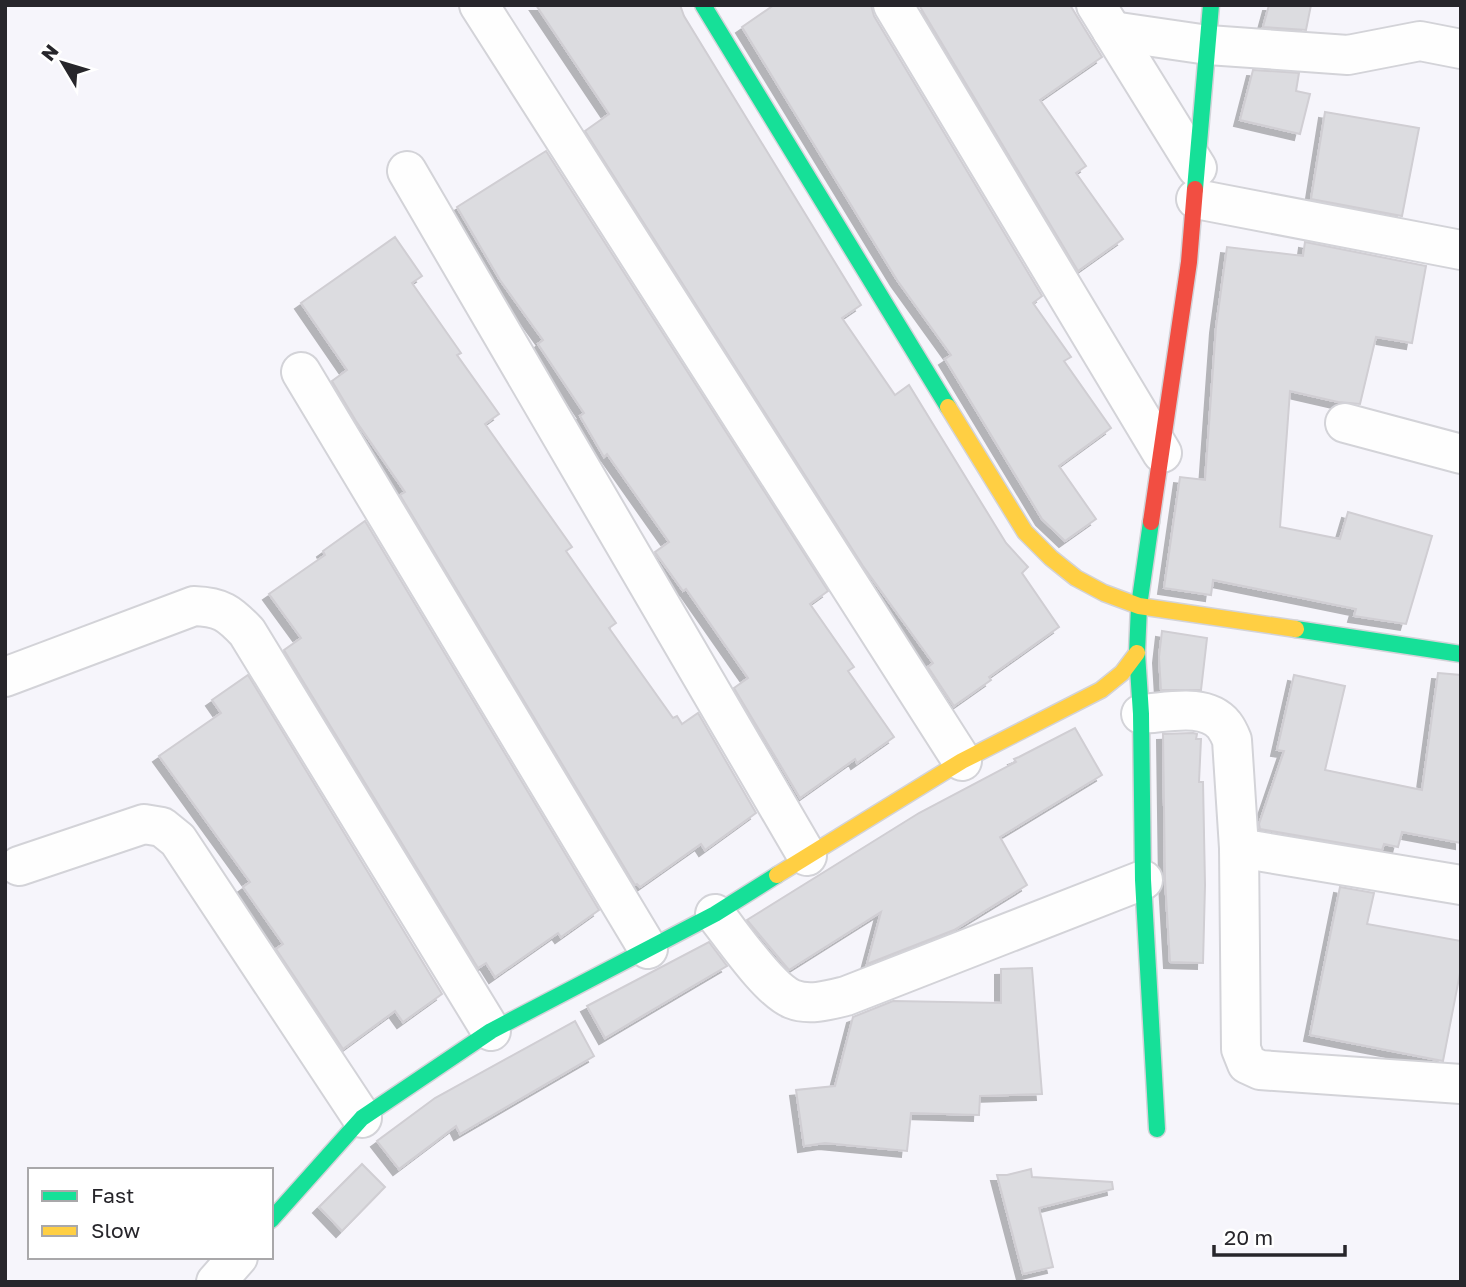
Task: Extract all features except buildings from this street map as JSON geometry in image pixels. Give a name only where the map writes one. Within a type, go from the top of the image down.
[{"type":"street","points":[[479,5],[962,761]]},
{"type":"street","points":[[703,5],[1025,532],[1067,574],[1108,596],[1139,606],[1461,654]]},
{"type":"street","points":[[893,5],[1162,453]]},
{"type":"street","points":[[1157,1129],[1143,880],[1139,606],[1189,262],[1211,5]]},
{"type":"street","points":[[1104,18],[1208,45],[1348,55],[1420,41],[1461,49]]},
{"type":"street","points":[[1104,18],[1196,184],[1461,250]]},
{"type":"street","points":[[407,171],[807,856]]},
{"type":"street","points":[[301,372],[648,949]]},
{"type":"street","points":[[1345,423],[1461,454]]},
{"type":"street","points":[[5,677],[194,606],[215,607],[233,616],[247,632],[491,1031]]},
{"type":"street","points":[[273,1218],[362,1118],[491,1031],[715,914],[962,761],[1101,690],[1122,673],[1138,653]]},
{"type":"street","points":[[1141,714],[1201,711],[1224,724],[1232,740],[1239,848],[1241,1049],[1247,1064],[1260,1070],[1461,1084]]},
{"type":"street","points":[[19,866],[144,824],[162,827],[178,840],[362,1118]]},
{"type":"street","points":[[1239,848],[1461,885]]},
{"type":"street","points":[[715,914],[776,990],[794,1000],[823,1001],[846,996],[1143,880]]},
{"type":"street","points":[[216,1282],[236,1259]]},
{"type":"traffic: fast","points":[[703,5],[948,407]]},
{"type":"traffic: fast","points":[[1195,189],[1211,5]]},
{"type":"traffic: fast","points":[[1151,522],[1139,606],[1137,653],[1141,714],[1143,880],[1157,1129]]},
{"type":"traffic: fast","points":[[1296,629],[1461,654]]},
{"type":"traffic: fast","points":[[273,1218],[362,1118],[491,1031],[715,914],[777,875]]},
{"type":"traffic: slow","points":[[948,407],[1025,532],[1076,578],[1104,593],[1139,606],[1296,629]]},
{"type":"traffic: slow","points":[[777,875],[962,761],[1101,690],[1122,673],[1137,653]]},
{"type":"traffic: jam","points":[[1151,522],[1189,262],[1195,189]]}]
